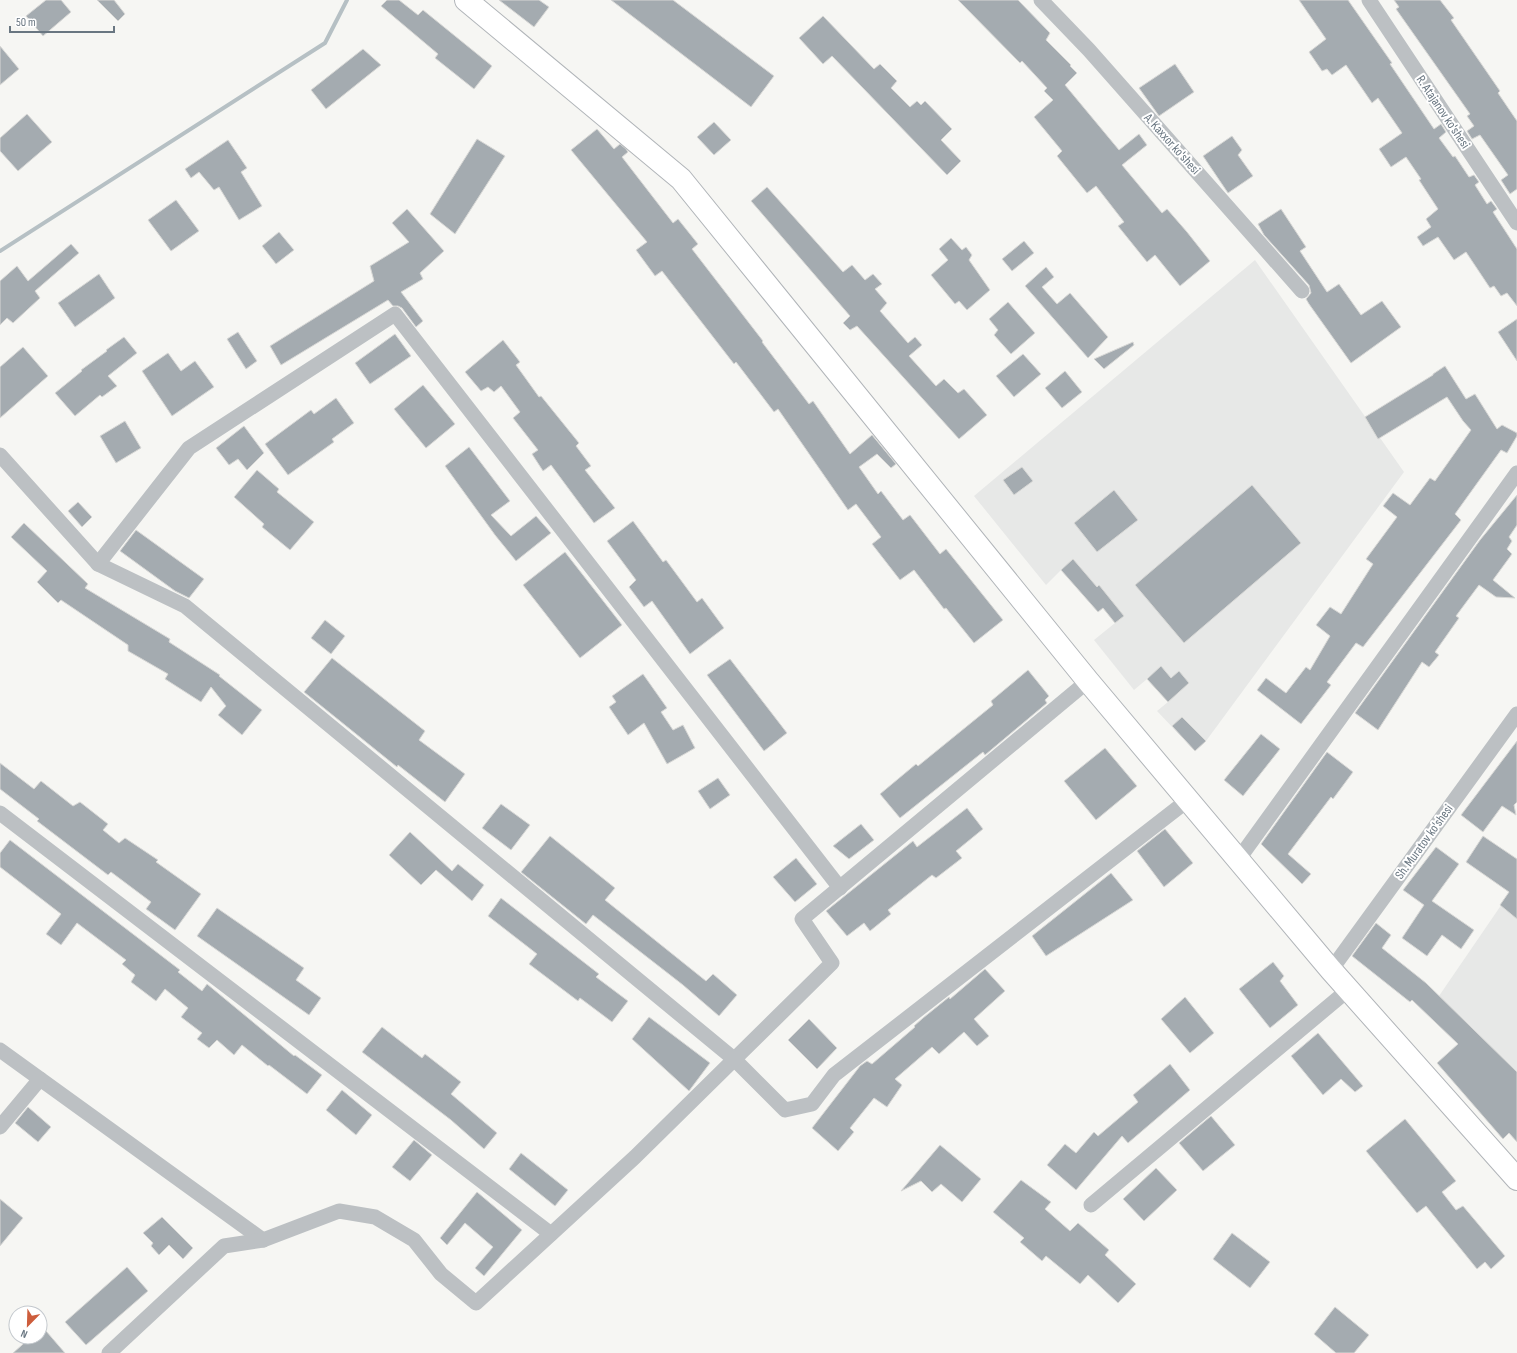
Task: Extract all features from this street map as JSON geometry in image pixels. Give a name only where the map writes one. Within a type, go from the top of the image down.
[{"type":"street","points":[[466,0],[681,179],[1088,681],[1348,990],[1517,1179]]},
{"type":"street","name":"A. Kaxxor ko'shesi","points":[[1041,0],[1089,50],[1302,291]]},
{"type":"street","name":"R. Atajanov ko'shesi","points":[[1369,0],[1517,223]]},
{"type":"street","points":[[98,564],[190,448],[395,314],[840,888]]},
{"type":"street","points":[[0,455],[98,564],[185,606],[734,1059],[786,1110],[812,1104],[834,1075],[1188,800]]},
{"type":"street","points":[[1238,860],[1517,473]]},
{"type":"street","points":[[109,1353],[224,1246],[263,1240],[339,1211],[375,1217],[414,1240],[441,1274],[476,1303],[635,1157],[832,964],[802,919],[1088,681]]},
{"type":"street","name":"Sh. Muratov ko'shesi","points":[[1331,970],[1517,714]]},
{"type":"street","points":[[0,813],[551,1234]]},
{"type":"street","points":[[1091,1205],[1348,990]]},
{"type":"street","points":[[0,1050],[263,1240]]},
{"type":"street","points":[[0,1127],[40,1079]]},
{"type":"shaded area","points":[[1255,260],[1404,472],[1206,741],[1195,751],[1157,711],[1168,702],[1147,679],[1134,690],[1094,640],[1115,623],[1103,608],[1098,612],[1061,570],[1046,585],[974,496]]},
{"type":"shaded area","points":[[1517,882],[1517,1142],[1509,1133],[1503,1139],[1437,1063],[1458,1044],[1449,1035],[1439,996]]},
{"type":"building","points":[[46,0],[61,0],[71,12],[43,36],[26,16]]},
{"type":"building","points":[[97,0],[114,0],[125,14],[118,21]]},
{"type":"building","points":[[387,0],[399,0],[418,15],[423,10],[492,66],[474,89],[435,58],[438,54],[381,6]]},
{"type":"building","points":[[499,0],[539,0],[549,7],[534,27]]},
{"type":"building","points":[[611,0],[673,0],[774,76],[751,107]]},
{"type":"building","points":[[958,0],[1018,0],[1050,33],[1046,40],[1077,73],[1065,85],[1119,150],[1139,134],[1147,145],[1122,165],[1162,213],[1167,209],[1210,261],[1180,286],[1155,255],[1147,262],[1118,226],[1124,222],[1096,186],[1087,193],[1057,156],[1062,151],[1034,117],[1053,100],[1044,91],[1047,88],[1022,61],[1020,63]]},
{"type":"building","points":[[1299,0],[1348,0],[1392,63],[1390,64],[1434,129],[1441,124],[1446,132],[1439,138],[1453,157],[1455,156],[1469,177],[1474,175],[1479,182],[1475,185],[1487,204],[1491,201],[1497,209],[1493,212],[1517,249],[1517,306],[1507,293],[1501,296],[1494,286],[1490,288],[1466,252],[1454,260],[1438,237],[1423,246],[1417,237],[1431,227],[1426,219],[1438,209],[1419,180],[1421,179],[1406,157],[1391,167],[1379,149],[1402,133],[1378,98],[1372,103],[1346,65],[1332,75],[1327,69],[1322,71],[1309,52],[1326,39]]},
{"type":"building","points":[[1394,0],[1440,0],[1454,18],[1451,20],[1500,91],[1498,93],[1517,121],[1517,189],[1510,194],[1501,180],[1508,175],[1480,135],[1472,139],[1467,131],[1474,126],[1467,116],[1470,114],[1396,9],[1399,7]]},
{"type":"building","points":[[823,16],[874,69],[880,64],[897,81],[891,88],[910,107],[917,101],[921,105],[925,101],[952,129],[941,140],[961,161],[947,175],[832,56],[823,64],[799,38]]},
{"type":"building","points":[[0,46],[19,69],[0,85]]},
{"type":"building","points":[[363,49],[381,65],[326,109],[311,90]]},
{"type":"building","points":[[1175,64],[1194,92],[1159,116],[1139,88]]},
{"type":"building","points":[[27,114],[52,142],[18,171],[0,151],[0,138]]},
{"type":"building","points":[[714,122],[731,140],[714,155],[697,137]]},
{"type":"building","points":[[597,129],[614,149],[620,144],[626,149],[628,152],[622,157],[673,223],[678,219],[698,244],[692,249],[763,341],[762,342],[809,404],[813,401],[850,454],[872,435],[896,464],[891,468],[877,454],[859,467],[878,494],[881,491],[903,520],[910,515],[940,554],[946,549],[1003,620],[974,643],[946,608],[944,609],[914,570],[900,580],[872,544],[881,537],[856,504],[848,510],[778,409],[774,412],[736,362],[734,364],[662,271],[655,276],[636,250],[647,242],[571,150]]},
{"type":"building","points":[[1232,136],[1242,150],[1238,155],[1253,176],[1228,193],[1203,156]]},
{"type":"building","points":[[477,139],[505,156],[455,234],[430,214]]},
{"type":"building","points":[[228,140],[247,168],[241,172],[262,206],[239,220],[219,187],[214,190],[199,172],[191,178],[185,169]]},
{"type":"building","points":[[767,187],[843,272],[852,265],[865,280],[873,274],[882,284],[875,289],[887,303],[880,311],[908,343],[915,337],[922,345],[909,356],[936,386],[944,379],[958,393],[964,389],[987,415],[959,439],[857,326],[850,330],[843,323],[850,316],[751,201]]},
{"type":"building","points":[[176,200],[199,231],[171,251],[148,220]]},
{"type":"building","points":[[407,209],[444,251],[420,273],[423,279],[401,292],[423,321],[416,327],[402,308],[393,306],[388,300],[281,365],[270,346],[374,281],[370,266],[409,242],[392,223]]},
{"type":"building","points":[[1281,209],[1306,247],[1300,251],[1327,292],[1339,284],[1361,315],[1382,301],[1401,327],[1351,363],[1306,299],[1311,293],[1309,285],[1264,235],[1258,224]]},
{"type":"building","points":[[279,232],[294,250],[276,264],[262,246]]},
{"type":"building","points":[[951,238],[962,250],[966,247],[972,255],[969,260],[990,290],[967,310],[959,301],[955,304],[931,275],[948,260],[939,249]]},
{"type":"building","points":[[1024,241],[1034,253],[1012,271],[1002,259]]},
{"type":"building","points":[[71,244],[79,253],[35,291],[40,298],[13,323],[7,318],[0,325],[0,281],[17,266],[28,281]]},
{"type":"building","points":[[1046,267],[1054,277],[1042,287],[1057,304],[1070,293],[1108,337],[1088,358],[1025,286]]},
{"type":"building","points":[[99,274],[115,298],[75,327],[58,303]]},
{"type":"building","points":[[1008,302],[1035,333],[1011,354],[994,335],[998,330],[989,319]]},
{"type":"building","points":[[1517,319],[1517,361],[1498,332]]},
{"type":"building","points":[[238,332],[257,361],[246,369],[227,339]]},
{"type":"building","points":[[395,334],[411,356],[370,384],[355,363]]},
{"type":"building","points":[[124,337],[137,353],[108,376],[117,386],[102,397],[100,395],[75,416],[55,393],[82,371],[81,370]]},
{"type":"building","points":[[503,340],[520,362],[516,365],[539,397],[541,396],[579,443],[576,446],[591,466],[585,470],[615,508],[594,523],[551,465],[543,471],[532,454],[538,450],[513,418],[520,412],[501,386],[494,392],[488,387],[481,391],[465,372]]},
{"type":"building","points":[[1133,342],[1134,345],[1104,369],[1094,359]]},
{"type":"building","points":[[23,347],[48,376],[0,418],[0,367]]},
{"type":"building","points":[[168,353],[181,371],[195,361],[214,387],[172,416],[142,371]]},
{"type":"building","points":[[1023,354],[1041,374],[1014,397],[996,376]]},
{"type":"building","points":[[1445,366],[1466,399],[1475,394],[1497,429],[1502,425],[1517,433],[1517,436],[1507,453],[1501,450],[1455,514],[1461,520],[1363,647],[1356,643],[1327,682],[1331,685],[1301,724],[1257,690],[1266,678],[1286,693],[1306,667],[1310,670],[1330,636],[1316,625],[1330,607],[1341,614],[1373,564],[1366,559],[1397,517],[1383,506],[1393,493],[1410,505],[1430,478],[1435,481],[1471,430],[1447,397],[1378,439],[1365,417]]},
{"type":"building","points":[[1065,371],[1082,392],[1062,408],[1045,388]]},
{"type":"building","points":[[423,385],[455,424],[426,448],[394,409]]},
{"type":"building","points":[[336,398],[354,423],[332,439],[334,442],[288,475],[265,444],[311,410],[314,414]]},
{"type":"building","points":[[125,421],[141,448],[116,463],[100,436]]},
{"type":"building","points":[[244,426],[264,453],[247,470],[238,459],[229,465],[216,448]]},
{"type":"building","points":[[469,447],[510,501],[491,515],[511,536],[536,516],[551,533],[516,561],[495,535],[445,466]]},
{"type":"building","points":[[1022,467],[1033,481],[1014,495],[1003,480]]},
{"type":"building","points":[[257,470],[279,489],[277,492],[314,522],[290,550],[262,527],[264,524],[234,497]]},
{"type":"building","points":[[1252,485],[1301,543],[1184,643],[1135,585]]},
{"type":"building","points":[[1114,490],[1138,520],[1097,552],[1074,523]]},
{"type":"building","points":[[1517,495],[1517,525],[1509,537],[1512,541],[1507,549],[1512,554],[1493,580],[1515,598],[1496,597],[1479,585],[1456,616],[1459,618],[1435,652],[1439,655],[1429,667],[1422,662],[1378,730],[1355,713],[1480,540]]},
{"type":"building","points":[[78,502],[92,517],[82,527],[68,511]]},
{"type":"building","points":[[633,521],[663,562],[666,560],[697,602],[702,598],[724,628],[690,654],[652,601],[644,607],[629,587],[636,580],[607,541]]},
{"type":"building","points":[[24,523],[88,584],[85,588],[170,639],[169,642],[220,675],[219,676],[262,710],[242,735],[218,715],[226,706],[211,687],[201,702],[165,679],[168,674],[128,651],[128,645],[61,600],[58,603],[37,582],[47,571],[11,537]]},
{"type":"building","points":[[136,530],[204,579],[189,598],[175,591],[120,551]]},
{"type":"building","points":[[565,552],[622,625],[580,658],[523,585]]},
{"type":"building","points":[[1073,559],[1097,587],[1099,585],[1124,616],[1115,623],[1103,608],[1098,612],[1061,570]]},
{"type":"building","points":[[325,620],[345,636],[331,654],[311,638]]},
{"type":"building","points":[[332,658],[425,731],[419,740],[465,774],[445,802],[398,765],[397,767],[304,692]]},
{"type":"building","points":[[730,659],[787,733],[764,751],[707,675]]},
{"type":"building","points":[[1161,666],[1171,678],[1179,671],[1189,683],[1168,702],[1147,679]]},
{"type":"building","points":[[1028,670],[1049,696],[1045,700],[1047,703],[985,755],[983,752],[900,818],[880,794],[916,764],[918,766],[993,705],[991,701]]},
{"type":"building","points":[[643,674],[667,708],[661,712],[673,730],[683,725],[695,748],[667,764],[644,723],[628,735],[609,707],[616,702],[612,696]]},
{"type":"building","points":[[1182,717],[1206,741],[1195,751],[1172,726]]},
{"type":"building","points":[[1261,734],[1280,749],[1243,796],[1224,780]]},
{"type":"building","points":[[1517,741],[1517,802],[1514,805],[1516,815],[1502,806],[1483,832],[1461,815]]},
{"type":"building","points":[[1105,748],[1137,786],[1096,820],[1064,781]]},
{"type":"building","points":[[1327,752],[1353,772],[1333,799],[1331,797],[1288,854],[1311,874],[1302,884],[1261,844]]},
{"type":"building","points":[[0,763],[34,789],[41,781],[73,806],[80,802],[108,824],[103,830],[119,843],[125,838],[158,860],[156,862],[201,894],[175,930],[146,909],[151,902],[111,872],[108,875],[37,821],[39,819],[0,789]]},
{"type":"building","points":[[718,778],[730,795],[710,809],[698,791]]},
{"type":"building","points":[[501,804],[530,825],[511,850],[482,828]]},
{"type":"building","points":[[967,808],[983,829],[956,851],[962,858],[936,878],[932,875],[888,910],[891,914],[870,931],[864,923],[847,936],[826,911],[913,841],[917,847]]},
{"type":"building","points":[[861,824],[874,840],[849,859],[833,846]]},
{"type":"building","points":[[1165,829],[1193,863],[1164,887],[1137,851]]},
{"type":"building","points":[[410,832],[452,871],[458,864],[484,885],[472,901],[436,870],[421,885],[389,855]]},
{"type":"building","points":[[550,836],[615,888],[605,900],[706,981],[713,974],[737,995],[719,1016],[683,985],[593,915],[586,924],[521,872]]},
{"type":"building","points":[[1483,836],[1517,859],[1517,919],[1500,905],[1509,892],[1466,862]]},
{"type":"building","points":[[10,840],[180,970],[178,972],[202,991],[207,984],[294,1056],[295,1055],[322,1075],[307,1094],[242,1045],[234,1055],[217,1040],[209,1048],[197,1039],[202,1033],[181,1017],[188,1008],[165,989],[156,1001],[131,982],[135,975],[122,964],[126,960],[77,923],[61,945],[46,934],[61,914],[0,867],[0,853]]},
{"type":"building","points":[[1436,847],[1459,864],[1432,901],[1474,930],[1461,949],[1442,935],[1427,956],[1402,938],[1424,905],[1403,890]]},
{"type":"building","points":[[796,858],[817,884],[795,902],[773,877]]},
{"type":"building","points":[[1111,873],[1133,900],[1046,956],[1032,936]]},
{"type":"building","points":[[501,898],[599,974],[596,977],[628,1001],[612,1022],[580,998],[578,1001],[529,964],[537,954],[488,916]]},
{"type":"building","points":[[217,908],[304,968],[296,980],[321,998],[309,1015],[197,936]]},
{"type":"building","points":[[1376,923],[1391,935],[1382,948],[1426,983],[1517,1072],[1517,1142],[1509,1133],[1503,1139],[1437,1063],[1458,1044],[1412,1000],[1410,1002],[1352,956]]},
{"type":"building","points":[[1273,962],[1284,976],[1280,981],[1298,1005],[1270,1028],[1239,989]]},
{"type":"building","points":[[985,969],[1005,991],[974,1019],[989,1036],[977,1046],[964,1032],[939,1054],[932,1047],[895,1079],[902,1085],[887,1107],[874,1098],[850,1128],[854,1132],[838,1151],[812,1128],[860,1066],[867,1061],[872,1064],[915,1027],[914,1026],[923,1018],[949,997],[950,999]]},
{"type":"building","points":[[1185,997],[1214,1033],[1190,1053],[1161,1019]]},
{"type":"building","points":[[649,1017],[710,1063],[689,1091],[632,1039]]},
{"type":"building","points":[[809,1019],[837,1048],[817,1069],[788,1040]]},
{"type":"building","points":[[382,1027],[422,1058],[425,1054],[461,1082],[451,1094],[497,1133],[484,1149],[451,1120],[362,1052]]},
{"type":"building","points":[[1318,1033],[1363,1086],[1355,1092],[1341,1079],[1323,1095],[1291,1056]]},
{"type":"building","points":[[1170,1064],[1190,1090],[1128,1143],[1122,1136],[1076,1190],[1047,1165],[1065,1144],[1076,1153],[1094,1132],[1098,1136],[1138,1102],[1133,1095]]},
{"type":"building","points":[[342,1090],[372,1115],[356,1135],[326,1110]]},
{"type":"building","points":[[28,1107],[51,1127],[38,1142],[15,1123]]},
{"type":"building","points":[[1211,1116],[1235,1145],[1203,1171],[1179,1143]]},
{"type":"building","points":[[1405,1119],[1456,1181],[1442,1192],[1456,1210],[1463,1206],[1505,1256],[1491,1269],[1485,1262],[1477,1269],[1426,1206],[1417,1213],[1366,1151]]},
{"type":"building","points":[[414,1140],[432,1155],[410,1181],[392,1167]]},
{"type":"building","points":[[940,1145],[981,1179],[962,1202],[941,1184],[932,1192],[921,1181],[901,1191]]},
{"type":"building","points":[[521,1153],[568,1190],[555,1206],[509,1169]]},
{"type":"building","points":[[1156,1168],[1177,1190],[1144,1221],[1123,1199]]},
{"type":"building","points":[[1021,1180],[1051,1202],[1045,1209],[1070,1231],[1078,1223],[1109,1250],[1105,1255],[1136,1284],[1118,1303],[1088,1275],[1080,1284],[1046,1256],[1042,1261],[1020,1242],[1024,1238],[993,1212]]},
{"type":"building","points":[[477,1192],[522,1230],[484,1276],[475,1268],[493,1247],[465,1223],[447,1245],[440,1238]]},
{"type":"building","points":[[0,1199],[23,1218],[0,1246]]},
{"type":"building","points":[[162,1217],[193,1248],[183,1259],[169,1245],[159,1255],[151,1246],[153,1243],[143,1233]]},
{"type":"building","points":[[1232,1233],[1270,1262],[1250,1288],[1213,1259]]},
{"type":"building","points":[[127,1267],[148,1291],[86,1345],[65,1322]]},
{"type":"building","points":[[1335,1307],[1369,1335],[1354,1353],[1336,1353],[1314,1334]]},
{"type":"building","points":[[48,1333],[65,1353],[13,1353],[22,1345],[48,1345]]},
{"type":"waterway","points":[[0,251],[325,43],[347,0]]}]
